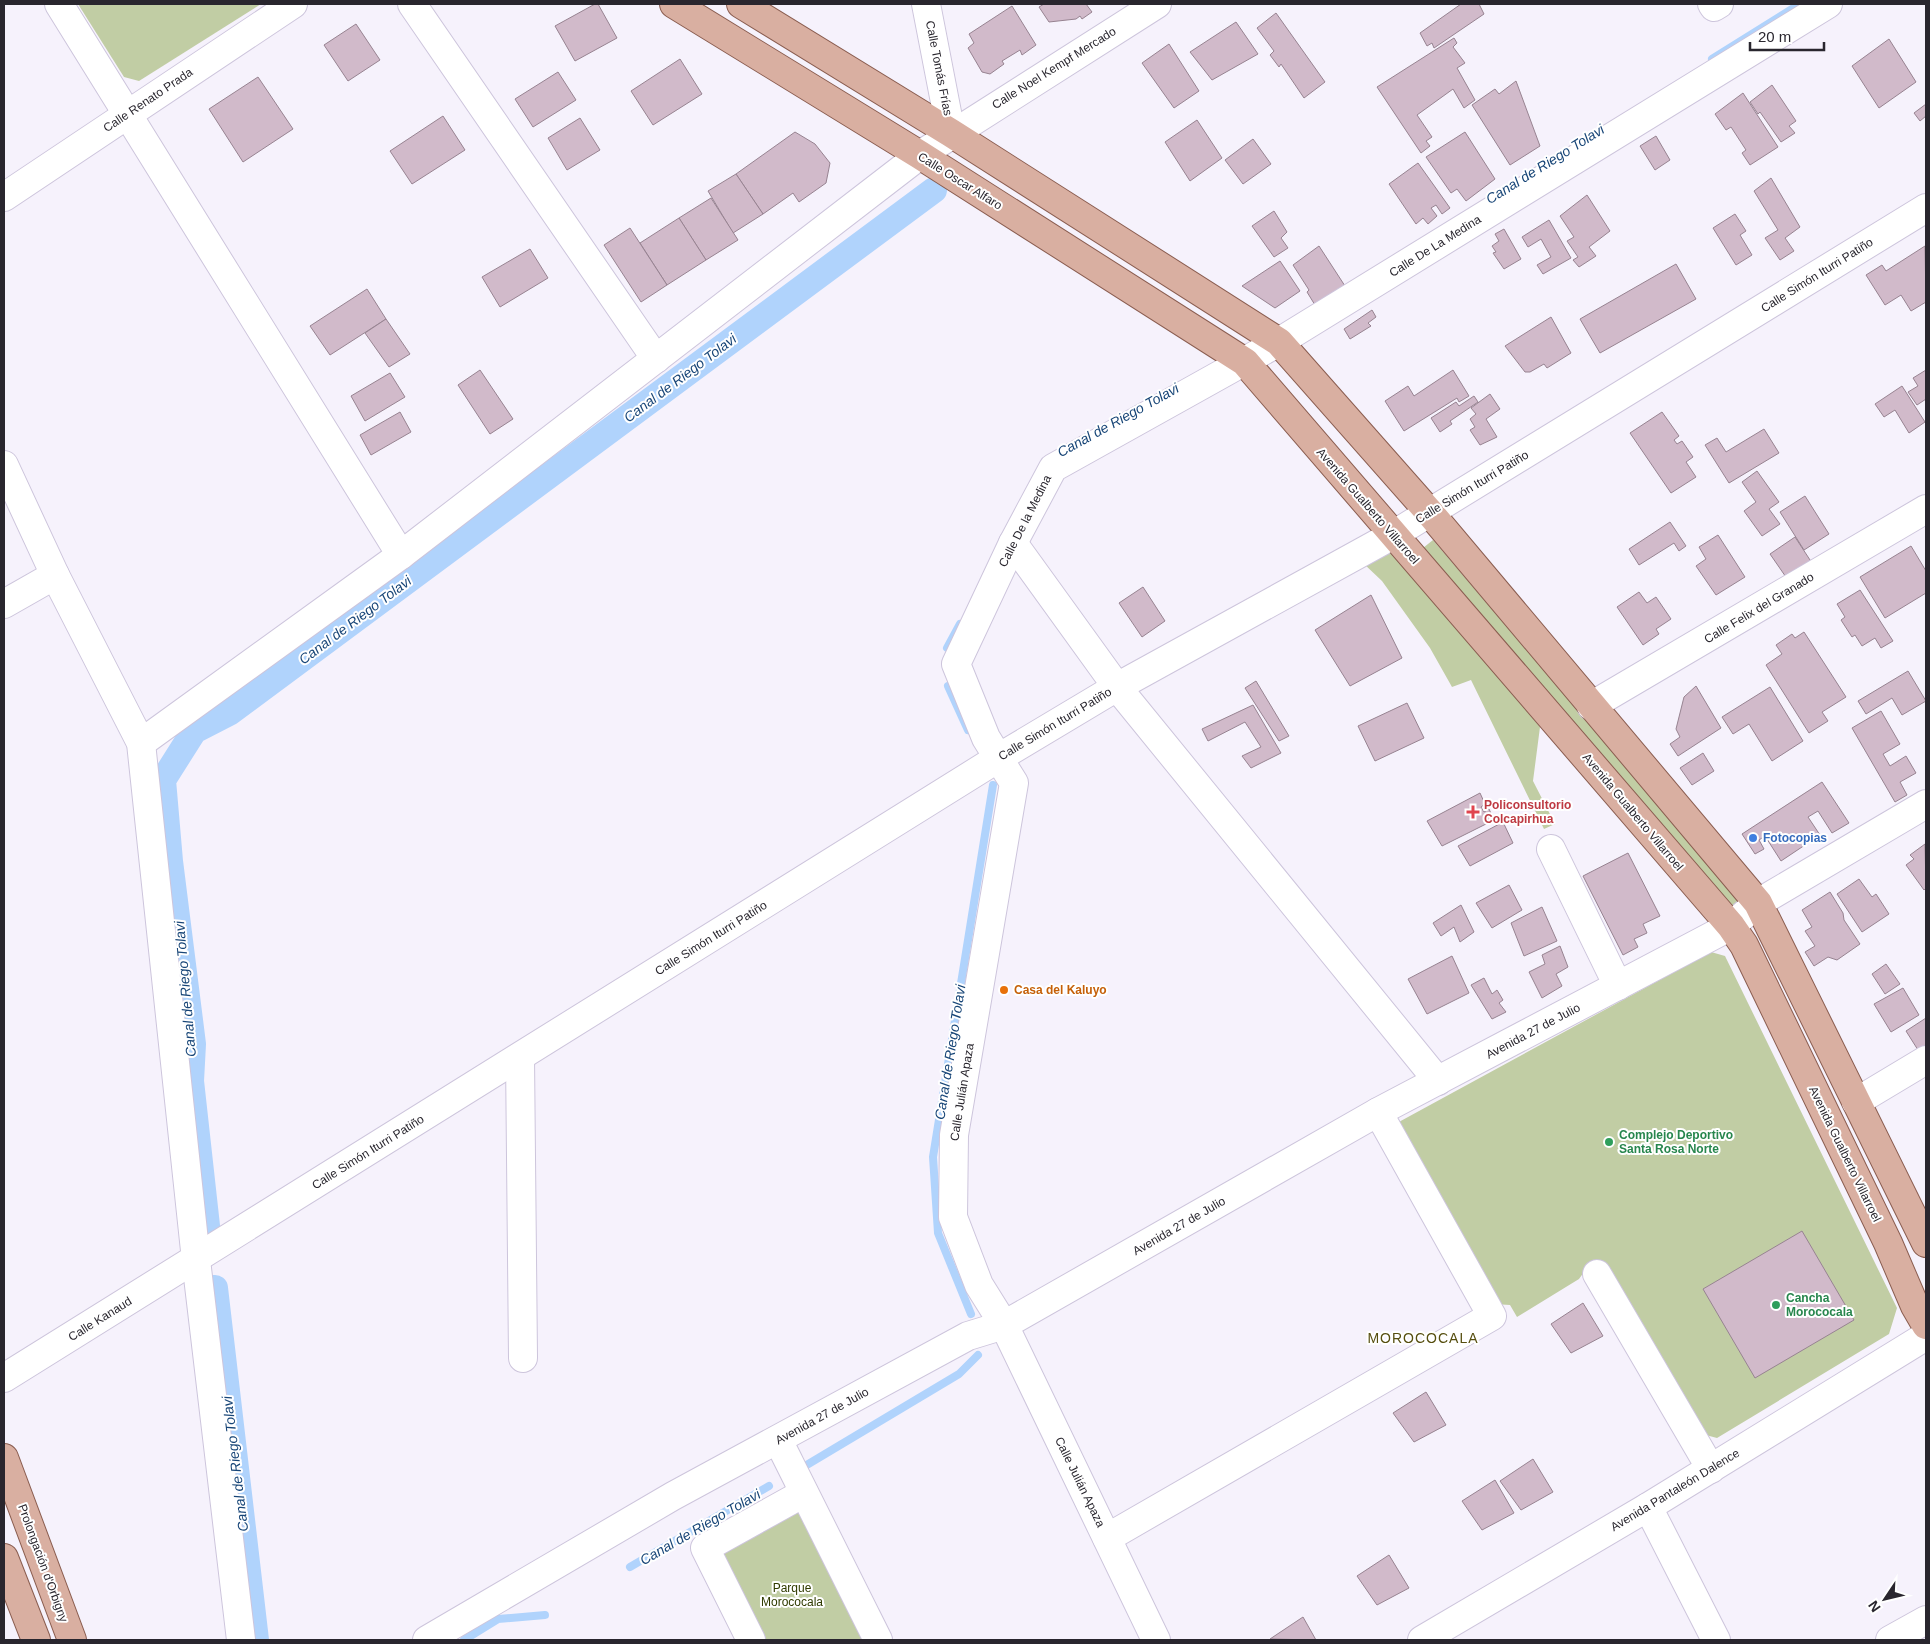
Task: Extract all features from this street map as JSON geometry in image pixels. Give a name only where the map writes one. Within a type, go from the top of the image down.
[{"type":"main road","name":"Calle Oscar Alfaro","points":[[674,4],[920,155],[1245,362]]},
{"type":"main road","points":[[741,4],[951,133],[1279,342],[1430,513],[1758,903],[1926,1243]]},
{"type":"main road","name":"Avenida Gualberto Villarroel","points":[[1245,362],[1731,926],[1748,954],[1888,1243],[1915,1306],[1926,1325]]},
{"type":"main road","name":"Prolongación d'Orbigny","points":[[4,1458],[72,1640]]},
{"type":"main road","points":[[4,1558],[36,1640]]},
{"type":"street","points":[[60,4],[401,555]]},
{"type":"street","name":"Calle Renato Prada","points":[[4,197],[293,4]]},
{"type":"street","points":[[412,4],[656,359]]},
{"type":"street","name":"Calle Tomás Frías","points":[[926,4],[951,133]]},
{"type":"street","name":"Calle Noel Kempf Mercado","points":[[142,743],[401,555],[920,155],[951,133],[1157,4]]},
{"type":"street","points":[[1712,4],[1714,7],[1719,4]]},
{"type":"street","name":"Calle De La Medina","points":[[1245,362],[1828,4]]},
{"type":"street","name":"Calle Simón Iturri Patiño","points":[[196,1260],[1000,757],[1117,687],[1393,535],[1926,208]]},
{"type":"street","name":"Calle De la Medina","points":[[956,664],[1013,542],[1053,468],[1245,362]]},
{"type":"street","points":[[4,465],[56,575],[142,743],[196,1260],[241,1640]]},
{"type":"street","name":"Calle Felix del Granado","points":[[1592,706],[1926,509]]},
{"type":"street","points":[[1013,542],[1117,687],[1438,1081]]},
{"type":"street","points":[[4,604],[56,575]]},
{"type":"street","name":"Calle Julián Apaza","points":[[956,664],[986,738],[1000,757],[1014,783],[954,1135],[953,1217],[979,1285],[1004,1325],[1156,1640]]},
{"type":"street","name":"Avenida 27 de Julio","points":[[427,1640],[673,1496],[968,1336],[1004,1325],[1378,1112],[1731,926],[1758,903],[1926,804]]},
{"type":"street","points":[[1551,849],[1618,986]]},
{"type":"street","points":[[520,1057],[523,1358]]},
{"type":"street","points":[[1856,1102],[1926,1060]]},
{"type":"street","points":[[1107,1538],[1492,1316],[1378,1112]]},
{"type":"street","name":"Calle Kanaud","points":[[4,1378],[196,1260]]},
{"type":"street","points":[[1597,1274],[1710,1469]]},
{"type":"street","name":"Avenida Pantaleón Dalence","points":[[1422,1640],[1648,1507],[1926,1336]]},
{"type":"street","points":[[778,1440],[878,1640]]},
{"type":"street","points":[[751,1640],[705,1548],[804,1493]]},
{"type":"street","points":[[1648,1507],[1716,1640]]},
{"type":"street","points":[[1890,1640],[1926,1620]]},
{"type":"green space","points":[[78,4],[261,4],[139,81],[124,77]]},
{"type":"green space","points":[[1433,540],[1740,900],[1730,908],[1423,548]]},
{"type":"green space","points":[[1390,551],[1434,597],[1540,727],[1533,781],[1555,824],[1544,829],[1471,680],[1452,687],[1430,648],[1382,581],[1363,563]]},
{"type":"green space","name":"Complejo Deportivo Santa Rosa Norte","points":[[1711,952],[1725,956],[1897,1308],[1889,1334],[1717,1438],[1702,1434],[1589,1265],[1579,1279],[1517,1317],[1510,1305],[1494,1304],[1397,1123]]},
{"type":"green space","name":"Parque Morococala","points":[[799,1509],[865,1640],[764,1640],[719,1550]]},
{"type":"building","points":[[598,4],[617,38],[575,61],[555,26]]},
{"type":"building","points":[[1044,4],[1086,4],[1092,12],[1082,19],[1080,16],[1076,19],[1049,22],[1039,7]]},
{"type":"building","points":[[1461,4],[1479,4],[1484,14],[1434,48],[1432,43],[1427,46],[1420,33]]},
{"type":"building","points":[[1012,6],[1036,45],[1022,55],[1020,50],[1002,61],[1004,64],[990,74],[982,72],[968,48],[974,43],[969,34]]},
{"type":"building","points":[[1276,13],[1325,82],[1304,98],[1281,64],[1279,67],[1270,55],[1274,51],[1257,28]]},
{"type":"building","points":[[1236,22],[1258,54],[1212,80],[1190,52]]},
{"type":"building","points":[[356,24],[380,60],[348,81],[324,45]]},
{"type":"building","points":[[1454,38],[1457,43],[1453,47],[1465,63],[1457,68],[1475,100],[1464,108],[1453,89],[1417,115],[1432,137],[1426,141],[1430,146],[1421,153],[1377,87]]},
{"type":"building","points":[[1889,39],[1916,82],[1879,108],[1852,66]]},
{"type":"building","points":[[1169,44],[1199,91],[1174,108],[1142,63]]},
{"type":"building","points":[[680,59],[702,94],[653,125],[631,91]]},
{"type":"building","points":[[558,72],[576,100],[533,127],[515,99]]},
{"type":"building","points":[[258,77],[293,129],[243,162],[209,109]]},
{"type":"building","points":[[1516,81],[1540,146],[1510,165],[1472,105],[1495,89],[1499,94]]},
{"type":"building","points":[[1772,85],[1796,121],[1789,126],[1795,133],[1781,142],[1760,112],[1758,114],[1750,102]]},
{"type":"building","points":[[1743,93],[1778,147],[1750,165],[1742,153],[1746,150],[1731,127],[1726,130],[1715,114]]},
{"type":"building","points":[[1926,104],[1926,116],[1920,121],[1914,113]]},
{"type":"building","points":[[443,116],[465,150],[412,184],[390,151]]},
{"type":"building","points":[[580,118],[600,150],[567,170],[548,138]]},
{"type":"building","points":[[1197,120],[1222,158],[1190,181],[1165,142]]},
{"type":"building","points":[[795,132],[815,144],[830,163],[826,183],[799,202],[793,193],[763,214],[736,174]]},
{"type":"building","points":[[1465,132],[1495,179],[1466,201],[1457,189],[1451,193],[1426,157]]},
{"type":"building","points":[[1656,136],[1670,160],[1655,170],[1640,146]]},
{"type":"building","points":[[1253,139],[1271,164],[1243,184],[1225,160]]},
{"type":"building","points":[[1418,163],[1450,208],[1442,214],[1436,205],[1431,208],[1437,216],[1428,224],[1423,218],[1416,224],[1389,184]]},
{"type":"building","points":[[736,174],[763,214],[733,233],[708,191]]},
{"type":"building","points":[[1771,178],[1800,227],[1785,238],[1794,251],[1780,260],[1765,238],[1778,230],[1754,191]]},
{"type":"building","points":[[1587,195],[1610,231],[1589,247],[1596,256],[1579,267],[1573,260],[1578,257],[1567,241],[1574,237],[1560,216]]},
{"type":"building","points":[[711,198],[738,240],[706,260],[679,218]]},
{"type":"building","points":[[1274,211],[1287,232],[1281,238],[1288,248],[1274,257],[1252,226]]},
{"type":"building","points":[[1735,214],[1746,231],[1740,235],[1752,255],[1736,265],[1713,228]]},
{"type":"building","points":[[679,218],[706,260],[667,285],[640,243]]},
{"type":"building","points":[[1549,220],[1571,258],[1543,274],[1537,265],[1551,257],[1541,239],[1528,247],[1522,237]]},
{"type":"building","points":[[630,228],[667,285],[641,302],[604,245]]},
{"type":"building","points":[[1504,229],[1521,259],[1504,269],[1493,253],[1496,252],[1492,246],[1499,241],[1495,234]]},
{"type":"building","points":[[1319,246],[1345,286],[1315,305],[1307,292],[1309,290],[1293,265]]},
{"type":"building","points":[[1925,246],[1926,302],[1911,311],[1901,295],[1885,305],[1866,275],[1882,265],[1886,271]]},
{"type":"building","points":[[530,249],[548,278],[500,307],[482,277]]},
{"type":"building","points":[[1280,261],[1300,291],[1275,308],[1242,286]]},
{"type":"building","points":[[1676,264],[1696,299],[1600,353],[1580,319]]},
{"type":"building","points":[[367,289],[386,319],[330,355],[310,326]]},
{"type":"building","points":[[1372,310],[1376,317],[1368,323],[1371,326],[1350,339],[1344,329]]},
{"type":"building","points":[[1551,317],[1571,353],[1547,368],[1544,364],[1530,372],[1525,372],[1505,346]]},
{"type":"building","points":[[386,319],[410,354],[389,367],[365,333]]},
{"type":"building","points":[[480,370],[513,419],[490,434],[458,385]]},
{"type":"building","points":[[1453,370],[1469,396],[1459,402],[1457,398],[1404,431],[1385,401],[1408,386],[1414,396]]},
{"type":"building","points":[[1926,370],[1926,399],[1917,405],[1908,392],[1918,386],[1913,378]]},
{"type":"building","points":[[390,373],[405,397],[365,421],[351,396]]},
{"type":"building","points":[[1902,386],[1925,422],[1909,433],[1895,410],[1884,417],[1875,404]]},
{"type":"building","points":[[1490,394],[1500,409],[1486,419],[1497,437],[1480,445],[1470,430],[1475,427],[1470,419],[1476,414],[1471,408]]},
{"type":"building","points":[[1474,396],[1478,402],[1450,421],[1452,424],[1440,432],[1431,418],[1456,402],[1459,406]]},
{"type":"building","points":[[400,412],[411,432],[371,455],[360,435]]},
{"type":"building","points":[[1662,412],[1679,436],[1674,440],[1677,444],[1682,441],[1693,457],[1686,462],[1696,477],[1671,493],[1630,433]]},
{"type":"building","points":[[1764,429],[1779,453],[1729,483],[1705,445],[1717,438],[1726,452]]},
{"type":"building","points":[[1757,471],[1779,502],[1769,509],[1780,524],[1762,536],[1744,511],[1756,502],[1742,482]]},
{"type":"building","points":[[1805,496],[1829,534],[1804,550],[1780,512]]},
{"type":"building","points":[[1670,522],[1686,546],[1679,551],[1674,543],[1639,565],[1629,549]]},
{"type":"building","points":[[1718,535],[1745,577],[1716,595],[1696,566],[1706,559],[1699,547]]},
{"type":"building","points":[[1795,537],[1812,563],[1788,580],[1770,554]]},
{"type":"building","points":[[1911,546],[1926,571],[1926,593],[1885,618],[1860,577]]},
{"type":"building","points":[[1143,587],[1165,621],[1142,637],[1119,603]]},
{"type":"building","points":[[1860,590],[1893,641],[1881,648],[1875,638],[1862,646],[1855,635],[1852,637],[1841,620],[1845,617],[1837,604]]},
{"type":"building","points":[[1639,592],[1647,603],[1656,597],[1671,619],[1656,629],[1659,634],[1643,645],[1617,607]]},
{"type":"building","points":[[1371,595],[1402,658],[1350,686],[1315,630]]},
{"type":"building","points":[[1804,632],[1846,697],[1822,712],[1828,721],[1809,733],[1766,665],[1782,654],[1776,645],[1792,634],[1795,638]]},
{"type":"building","points":[[1908,671],[1926,701],[1902,715],[1892,698],[1866,714],[1858,701]]},
{"type":"building","points":[[1256,681],[1289,736],[1279,741],[1245,688]]},
{"type":"building","points":[[1696,686],[1721,728],[1678,756],[1670,744],[1680,737],[1676,729],[1684,697]]},
{"type":"building","points":[[1770,687],[1803,741],[1772,761],[1749,724],[1733,734],[1722,717]]},
{"type":"building","points":[[1407,703],[1424,738],[1375,761],[1358,726]]},
{"type":"building","points":[[1253,705],[1281,753],[1251,768],[1242,756],[1261,747],[1245,722],[1208,741],[1202,729]]},
{"type":"building","points":[[1881,711],[1900,744],[1883,754],[1890,766],[1906,756],[1916,773],[1900,782],[1907,795],[1895,802],[1852,728]]},
{"type":"building","points":[[1703,753],[1714,771],[1692,785],[1680,768]]},
{"type":"building","points":[[1822,782],[1849,823],[1832,833],[1818,811],[1808,817],[1820,835],[1781,861],[1765,836],[1759,840],[1764,849],[1755,854],[1742,834]]},
{"type":"building","points":[[1480,793],[1485,804],[1481,807],[1484,812],[1489,809],[1494,820],[1442,846],[1427,821]]},
{"type":"building","points":[[1503,822],[1513,843],[1470,866],[1458,846]]},
{"type":"building","points":[[1925,844],[1926,888],[1924,890],[1906,865],[1914,859],[1910,855]]},
{"type":"building","points":[[1628,853],[1660,916],[1643,924],[1647,933],[1634,939],[1638,947],[1623,955],[1583,876]]},
{"type":"building","points":[[1859,879],[1872,897],[1876,894],[1889,914],[1862,932],[1837,894]]},
{"type":"building","points":[[1509,885],[1522,910],[1492,928],[1476,903]]},
{"type":"building","points":[[1830,892],[1843,913],[1844,920],[1860,944],[1837,960],[1828,957],[1814,966],[1805,952],[1815,946],[1805,931],[1812,927],[1802,910]]},
{"type":"building","points":[[1461,905],[1474,932],[1460,942],[1454,927],[1441,936],[1433,923]]},
{"type":"building","points":[[1542,907],[1557,941],[1524,956],[1511,923]]},
{"type":"building","points":[[1560,946],[1568,967],[1556,974],[1562,986],[1542,998],[1529,972],[1545,964],[1542,955]]},
{"type":"building","points":[[1452,956],[1469,993],[1427,1014],[1408,979]]},
{"type":"building","points":[[1886,964],[1900,984],[1885,994],[1872,974]]},
{"type":"building","points":[[1484,978],[1492,994],[1497,990],[1503,1000],[1499,1003],[1506,1012],[1492,1019],[1471,985]]},
{"type":"building","points":[[1903,988],[1919,1015],[1891,1032],[1874,1004]]},
{"type":"building","points":[[1926,1018],[1926,1045],[1918,1050],[1906,1031]]},
{"type":"building","points":[[1802,1231],[1854,1320],[1755,1378],[1703,1289]]},
{"type":"building","points":[[1583,1303],[1603,1336],[1571,1353],[1551,1324]]},
{"type":"building","points":[[1426,1392],[1446,1425],[1414,1442],[1393,1413]]},
{"type":"building","points":[[1533,1459],[1553,1492],[1521,1510],[1500,1481]]},
{"type":"building","points":[[1495,1480],[1514,1513],[1482,1530],[1462,1501]]},
{"type":"building","points":[[1389,1555],[1409,1588],[1377,1605],[1357,1576]]},
{"type":"building","points":[[1303,1617],[1316,1640],[1270,1639]]},
{"type":"waterway","name":"Canal de Riego Tolavi","points":[[1712,59],[1800,4]]},
{"type":"waterway","name":"Canal de Riego Tolavi","points":[[209,1244],[191,1081],[193,1044],[170,861],[163,780],[194,731],[229,713],[934,190]]},
{"type":"waterway","name":"Canal de Riego Tolavi","points":[[947,648],[960,624]]},
{"type":"waterway","name":"Canal de Riego Tolavi","points":[[948,686],[968,730]]},
{"type":"waterway","name":"Canal de Riego Tolavi","points":[[971,1314],[938,1233],[933,1157],[993,785]]},
{"type":"waterway","name":"Canal de Riego Tolavi","points":[[215,1288],[256,1640]]},
{"type":"waterway","name":"Canal de Riego Tolavi","points":[[805,1466],[959,1374],[978,1355]]},
{"type":"waterway","name":"Canal de Riego Tolavi","points":[[630,1567],[769,1486]]},
{"type":"waterway","name":"Canal de Riego Tolavi","points":[[464,1640],[498,1619],[545,1615]]},
{"type":"place","name":"Policonsultorio Colcapirhua","points":[[1473,812]]},
{"type":"place","name":"Fotocopias","points":[[1753,838]]},
{"type":"place","name":"Casa del Kaluyo","points":[[1004,990]]},
{"type":"place","name":"Complejo Deportivo Santa Rosa Norte","points":[[1609,1142]]},
{"type":"place","name":"Cancha Morococala","points":[[1776,1305]]},
{"type":"district","name":"MOROCOCALA","points":[[1423,1338]]}]
